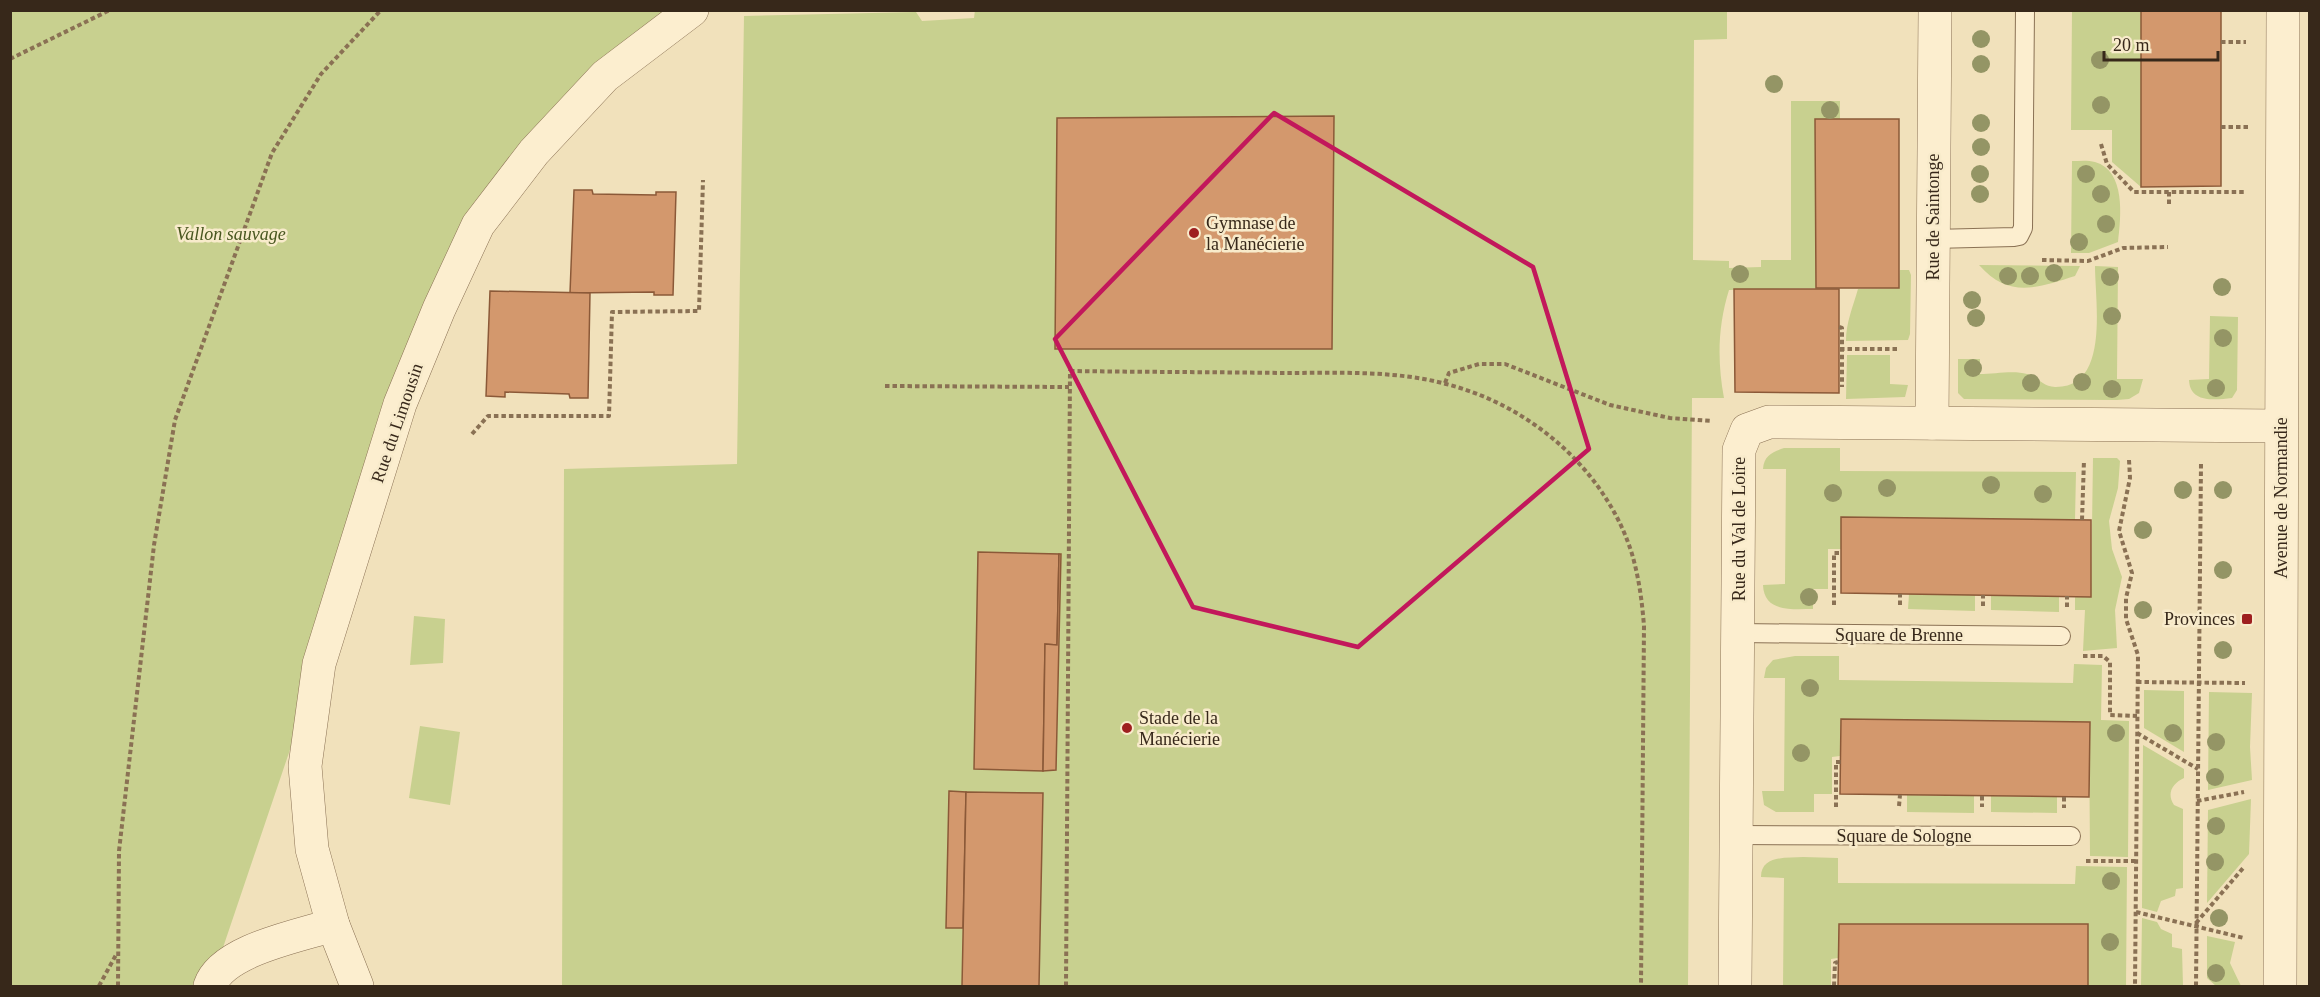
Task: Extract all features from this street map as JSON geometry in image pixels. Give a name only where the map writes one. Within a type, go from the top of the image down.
[{"type":"street","name":"Rue du Limousin","points":[[357,987],[333,925],[312,849],[305,766],[319,664],[400,404],[439,309],[478,225],[534,152],[605,76],[692,10]]},
{"type":"street","name":"Rue de Saintonge","points":[[1932,423],[1935,10]]},
{"type":"street","name":"Avenue de Normandie","points":[[2280,987],[2281,426],[2296,237],[2283,10]]},
{"type":"street","name":"Rue du Val de Loire","points":[[1735,987],[1739,450],[1747,430],[1769,422],[2281,426]]},
{"type":"street","points":[[210,987],[212,980],[240,955],[333,925]]},
{"type":"lane","points":[[1933,238],[2014,237],[2019,236],[2023,228],[2025,10]]},
{"type":"lane","name":"Square de Brenne","points":[[1738,633],[2061,636]]},
{"type":"lane","name":"Square de Sologne","points":[[1736,835],[2071,836]]},
{"type":"path","points":[[10,59],[110,10]]},
{"type":"path","points":[[118,987],[119,851],[154,545],[174,420],[272,153],[321,74],[381,10]]},
{"type":"path","points":[[2221,42],[2250,42]]},
{"type":"path","points":[[2221,127],[2249,127]]},
{"type":"path","points":[[2101,144],[2107,164],[2130,189],[2139,193],[2249,192]]},
{"type":"path","points":[[472,434],[488,416],[609,416],[612,312],[699,311],[703,180]]},
{"type":"path","points":[[2169,192],[2169,204]]},
{"type":"path","points":[[2042,260],[2088,261],[2122,248],[2168,247]]},
{"type":"path","points":[[1839,327],[1842,328],[1840,349],[1842,391]]},
{"type":"path","points":[[1840,349],[1901,349]]},
{"type":"path","points":[[1445,383],[1449,373],[1479,364],[1505,364],[1610,405],[1670,418],[1713,421],[1747,430]]},
{"type":"path","points":[[1066,987],[1070,371],[1324,373],[1445,383],[1517,412],[1574,458],[1599,486],[1632,553],[1641,591],[1644,626],[1641,987]]},
{"type":"path","points":[[885,386],[1069,387]]},
{"type":"path","points":[[2130,463],[2130,478],[2119,531],[2132,573],[2126,598],[2126,619],[2138,655],[2135,987]]},
{"type":"path","points":[[2196,987],[2201,464]]},
{"type":"path","points":[[2082,520],[2083,472]]},
{"type":"path","points":[[1834,615],[1834,554],[1842,554]]},
{"type":"path","points":[[2061,636],[2080,636],[2079,656],[2103,656],[2110,662],[2110,716],[2137,716]]},
{"type":"path","points":[[2137,682],[2257,683]]},
{"type":"path","points":[[2137,733],[2198,770]]},
{"type":"path","points":[[1836,817],[1836,762],[1841,762]]},
{"type":"path","points":[[2197,801],[2247,791]]},
{"type":"path","points":[[2071,836],[2085,836],[2085,861],[2136,861]]},
{"type":"path","points":[[2196,925],[2249,862]]},
{"type":"path","points":[[2136,912],[2246,939]]},
{"type":"path","points":[[99,987],[118,951]]},
{"type":"path","points":[[1834,987],[1835,963],[1839,962]]},
{"type":"highlighted area","points":[[1274,113],[1533,267],[1589,449],[1358,647],[1193,607],[1055,339]]},
{"type":"green space","name":"Stade de la Manécierie","points":[[975,10],[1727,11],[1727,39],[1694,40],[1693,260],[1729,261],[1729,268],[1761,267],[1761,260],[1791,260],[1791,101],[1840,101],[1840,119],[1815,119],[1816,288],[1729,290],[1720,343],[1720,370],[1724,398],[1692,398],[1688,986],[562,986],[564,469],[737,464],[744,16],[916,12],[922,21],[974,18]]},
{"type":"green space","name":"Vallon sauvage","points":[[10,11],[692,11],[478,225],[319,664],[210,986],[11,986]]},
{"type":"green space","points":[[2072,11],[2141,11],[2141,187],[2112,162],[2112,130],[2071,130]]},
{"type":"green space","points":[[2072,161],[2092,161],[2105,167],[2117,185],[2120,208],[2118,242],[2089,253],[2071,253]]},
{"type":"green space","points":[[1979,265],[2080,266],[2075,276],[2024,288],[2001,283]]},
{"type":"green space","points":[[2095,266],[2118,267],[2117,379],[2143,379],[2139,393],[2129,399],[2117,400],[1964,399],[1958,393],[1958,359],[1980,359],[1980,374],[2022,373],[2031,375],[2051,387],[2073,384],[2084,374],[2092,359],[2096,340]]},
{"type":"green space","points":[[1900,270],[1909,270],[1911,275],[1908,340],[1846,341],[1848,321],[1858,289],[1899,288]]},
{"type":"green space","points":[[2210,316],[2238,317],[2237,390],[2232,398],[2204,398],[2194,393],[2190,387],[2189,380],[2209,379]]},
{"type":"green space","points":[[1847,355],[1890,355],[1890,384],[1908,385],[1905,397],[1846,399]]},
{"type":"green space","points":[[1784,448],[1840,448],[1840,471],[2076,472],[2075,520],[1842,517],[1841,549],[1828,549],[1828,589],[1813,589],[1813,609],[1781,608],[1768,601],[1763,585],[1785,584],[1786,469],[1763,469],[1767,457]]},
{"type":"green space","points":[[2093,458],[2117,458],[2120,461],[2118,488],[2109,521],[2112,549],[2122,577],[2115,610],[2117,648],[2083,651],[2085,610],[2075,610],[2075,596],[2091,596]]},
{"type":"green space","points":[[1909,594],[1975,595],[1975,611],[1908,609]]},
{"type":"green space","points":[[1991,595],[2059,596],[2059,612],[1991,610]]},
{"type":"green space","points":[[414,616],[445,619],[443,663],[410,665]]},
{"type":"green space","points":[[1795,656],[1839,656],[1839,680],[2073,683],[2074,664],[2102,665],[2101,720],[2129,721],[2128,857],[2090,856],[2089,722],[1841,719],[1840,756],[1832,757],[1832,794],[1814,794],[1814,812],[1776,812],[1764,805],[1762,791],[1784,791],[1785,678],[1764,678],[1766,668],[1773,660]]},
{"type":"green space","points":[[2144,690],[2184,691],[2184,752],[2144,728]]},
{"type":"green space","points":[[2209,692],[2252,693],[2250,747],[2252,780],[2208,790]]},
{"type":"green space","points":[[420,726],[460,732],[450,805],[409,798]]},
{"type":"green space","points":[[2143,745],[2184,769],[2184,778],[2174,786],[2171,793],[2174,805],[2183,809],[2183,888],[2176,889],[2175,896],[2161,901],[2157,912],[2142,908]]},
{"type":"green space","points":[[1907,795],[1974,796],[1974,813],[1907,812]]},
{"type":"green space","points":[[1991,796],[2057,797],[2057,813],[1991,812]]},
{"type":"green space","points":[[2251,799],[2249,854],[2207,903],[2208,810]]},
{"type":"green space","points":[[1838,858],[1838,883],[2075,884],[2076,866],[2127,867],[2126,986],[2088,986],[2088,924],[1839,924],[1838,958],[1831,959],[1831,986],[1783,986],[1784,878],[1761,877],[1762,870],[1770,861],[1776,859]]},
{"type":"green space","points":[[2142,918],[2157,922],[2161,929],[2172,934],[2172,947],[2182,949],[2183,986],[2141,986]]},
{"type":"green space","points":[[2207,936],[2235,942],[2230,963],[2241,986],[2216,986],[2207,978]]},
{"type":"building","points":[[2141,10],[2221,10],[2221,186],[2141,187]]},
{"type":"building","name":"Gymnase de la Manécierie","points":[[1334,116],[1332,349],[1055,349],[1057,118]]},
{"type":"building","points":[[1815,119],[1899,119],[1899,288],[1816,288]]},
{"type":"building","points":[[574,190],[592,190],[593,194],[656,195],[656,192],[676,192],[673,295],[654,295],[654,292],[570,293]]},
{"type":"building","points":[[1734,289],[1839,289],[1839,393],[1735,392]]},
{"type":"building","points":[[490,291],[590,293],[588,398],[570,398],[569,394],[505,392],[505,397],[486,396]]},
{"type":"building","points":[[1841,517],[2091,520],[2091,597],[1841,593]]},
{"type":"building","points":[[978,552],[1059,554],[1057,645],[1045,644],[1043,771],[974,769]]},
{"type":"building","points":[[1059,554],[1061,554],[1056,770],[1043,771],[1045,644],[1057,645]]},
{"type":"building","points":[[1841,719],[2090,722],[2089,797],[1840,794]]},
{"type":"building","points":[[949,791],[966,792],[963,928],[946,928]]},
{"type":"building","points":[[966,792],[1043,793],[1039,986],[962,986]]},
{"type":"building","points":[[1839,924],[2088,924],[2088,986],[1838,986]]},
{"type":"place","name":"Gymnase de la Manécierie","points":[[1194,233]]},
{"type":"place","name":"Provinces","points":[[2247,619]]},
{"type":"place","name":"Stade de la Manécierie","points":[[1127,728]]}]
